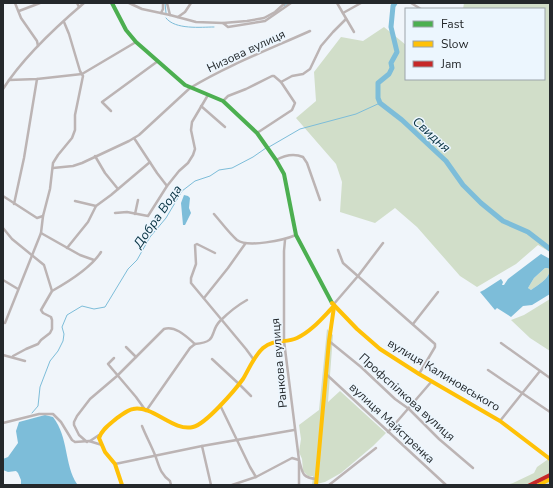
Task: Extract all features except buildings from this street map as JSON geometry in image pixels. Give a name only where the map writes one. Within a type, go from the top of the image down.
[{"type":"main road","points":[[112,3],[126,30],[136,42],[185,85],[224,101]]},
{"type":"main road","name":"вулиця Калиновського","points":[[224,101],[257,133],[284,174],[296,235],[310,264],[334,305],[357,329],[380,349],[419,374],[500,421],[550,459]]},
{"type":"main road","points":[[122,485],[115,464],[105,452],[100,435],[112,422],[127,411],[136,408],[186,428],[194,427],[203,421],[220,405],[239,384],[262,349],[269,343],[276,340],[284,341],[298,338],[334,305]]},
{"type":"main road","points":[[316,485],[329,341],[334,305]]},
{"type":"main road","points":[[530,485],[549,476]]},
{"type":"main road","points":[[539,485],[549,476]]},
{"type":"street","points":[[15,3],[22,18],[37,41],[38,46]]},
{"type":"street","points":[[19,11],[40,3]]},
{"type":"street","points":[[77,3],[79,7]]},
{"type":"street","points":[[3,89],[13,73],[38,46],[84,3]]},
{"type":"street","points":[[129,3],[142,9],[196,22],[223,23],[264,18],[274,14],[291,3]]},
{"type":"street","points":[[161,13],[163,3]]},
{"type":"street","points":[[168,3],[170,15]]},
{"type":"street","points":[[178,17],[185,12],[191,3]]},
{"type":"street","points":[[274,14],[285,3]]},
{"type":"street","points":[[337,3],[354,32]]},
{"type":"street","points":[[343,14],[361,3]]},
{"type":"street","points":[[281,82],[292,76],[303,74],[310,69],[316,54],[333,32],[346,19]]},
{"type":"street","points":[[5,323],[42,233],[43,216],[50,189],[53,163],[72,138],[75,130],[75,115],[83,76],[77,64],[69,34],[64,22]]},
{"type":"street","name":"Низова вулиця","points":[[53,168],[73,166],[134,138],[190,88],[228,68],[310,31]]},
{"type":"street","points":[[9,80],[37,79],[82,74],[136,42]]},
{"type":"street","points":[[111,111],[102,102],[158,61]]},
{"type":"street","points":[[224,101],[228,96],[272,76],[281,82],[294,103],[294,107],[292,110],[257,133]]},
{"type":"street","points":[[14,204],[37,79]]},
{"type":"street","points":[[115,213],[127,212],[148,216],[167,186],[179,171],[188,163],[193,155],[195,149],[191,130],[192,122],[208,95]]},
{"type":"street","points":[[201,106],[225,127]]},
{"type":"street","points":[[134,138],[167,186]]},
{"type":"street","points":[[276,160],[283,156],[298,155],[303,157],[307,163],[320,200]]},
{"type":"street","points":[[96,156],[105,173],[118,189]]},
{"type":"street","points":[[67,248],[88,222],[96,206],[150,162]]},
{"type":"street","points":[[3,196],[37,218],[43,216]]},
{"type":"street","points":[[135,214],[138,200]]},
{"type":"street","points":[[75,201],[96,206]]},
{"type":"street","points":[[214,214],[238,240],[245,244],[285,240],[296,235]]},
{"type":"street","points":[[3,228],[12,239],[44,265],[52,291]]},
{"type":"street","points":[[42,233],[67,248],[95,260]]},
{"type":"street","name":"Ранкова вулиця","points":[[285,240],[284,341],[294,430],[299,460],[299,485]]},
{"type":"street","points":[[334,305],[383,243]]},
{"type":"street","points":[[215,253],[197,244],[195,245],[196,264],[190,280],[192,285],[222,319],[254,360]]},
{"type":"street","points":[[204,298],[245,244]]},
{"type":"street","points":[[338,250],[343,263],[435,344],[435,347],[419,374]]},
{"type":"street","points":[[13,356],[38,344],[50,333],[52,329],[52,320],[41,310],[52,291],[70,280],[95,260],[101,252]]},
{"type":"street","points":[[3,280],[18,289]]},
{"type":"street","points":[[413,324],[438,292]]},
{"type":"street","points":[[114,358],[108,364],[146,411],[195,344],[203,343],[213,336],[216,327],[222,319],[247,300]]},
{"type":"street","points":[[88,442],[79,435],[74,422],[90,399],[117,376],[164,329],[167,328],[176,330],[188,337],[195,344]]},
{"type":"street","name":"Профспілкова вулиця","points":[[329,341],[361,367],[395,399],[409,409],[439,439],[473,468]]},
{"type":"street","points":[[501,343],[550,378]]},
{"type":"street","points":[[126,347],[136,357]]},
{"type":"street","points":[[3,354],[25,360]]},
{"type":"street","points":[[212,359],[251,396]]},
{"type":"street","points":[[488,370],[550,412]]},
{"type":"street","points":[[500,421],[540,371]]},
{"type":"street","name":"вулиця Майстренка","points":[[326,374],[446,485]]},
{"type":"street","points":[[388,432],[432,381]]},
{"type":"street","points":[[220,405],[256,477]]},
{"type":"street","points":[[4,422],[39,414],[52,414],[61,422],[72,440],[75,442],[88,442],[102,445]]},
{"type":"street","points":[[142,426],[159,468],[171,485]]},
{"type":"street","points":[[115,464],[202,446],[294,430]]},
{"type":"street","points":[[88,442],[100,435]]},
{"type":"street","points":[[202,446],[211,485]]},
{"type":"street","points":[[329,485],[376,448]]},
{"type":"street","points":[[232,485],[256,477],[292,458],[299,460],[304,475],[307,478],[316,479]]},
{"type":"green space","points":[[464,3],[550,3],[550,252],[538,245],[516,264],[477,287],[460,276],[417,227],[395,208],[375,223],[340,212],[342,182],[336,164],[296,118],[316,101],[314,72],[341,37],[363,41],[384,27],[405,44],[405,80],[545,80],[545,8],[463,8]]},
{"type":"green space","points":[[545,268],[550,270],[548,276],[531,290],[528,288],[534,278]]},
{"type":"green space","points":[[550,299],[550,351],[530,338],[511,320],[524,315]]},
{"type":"green space","points":[[327,329],[333,335],[328,402],[340,391],[386,433],[341,473],[325,482],[312,485],[313,476],[308,476],[303,471],[302,459],[299,452],[301,439],[299,425],[319,410]]},
{"type":"green space","points":[[550,453],[550,485],[506,485],[534,473],[537,467],[547,460]]},
{"type":"water","points":[[184,195],[190,198],[189,208],[191,213],[185,225],[183,225],[181,203]]},
{"type":"water","points":[[541,254],[550,259],[550,270],[550,294],[532,305],[523,306],[511,317],[497,308],[495,310],[480,292],[501,279],[503,282],[502,285],[504,285],[508,279]],"holes":[[[545,268],[550,270],[548,276],[537,286],[531,290],[528,288],[534,278]]]},
{"type":"water","points":[[45,415],[53,417],[58,425],[62,434],[70,468],[77,484],[79,485],[21,485],[21,480],[16,471],[8,472],[3,470],[3,459],[8,457],[18,443],[16,431],[19,422]]},
{"type":"waterway","points":[[165,3],[166,13]]},
{"type":"waterway","points":[[284,6],[288,3]]},
{"type":"waterway","name":"Свидня","points":[[395,3],[393,6],[391,27],[397,52],[391,63],[392,68],[389,74],[378,83],[378,98],[380,103],[402,120],[446,161],[463,185],[481,203],[503,221],[528,232],[550,249]]},
{"type":"waterway","points":[[166,18],[170,22],[182,26],[214,27]]},
{"type":"waterway","name":"Добра Вода","points":[[269,147],[300,129],[356,114],[380,103]]},
{"type":"waterway","name":"Добра Вода","points":[[32,413],[38,406],[40,387],[50,361],[58,351],[63,341],[64,334],[62,327],[67,315],[82,306],[94,309],[105,307],[128,269],[137,260],[150,237],[166,218],[182,191],[195,181],[210,176],[219,170],[232,168],[266,148]]},
{"type":"traffic: fast","points":[[112,3],[126,30],[136,42],[185,85],[223,101],[257,133],[284,174],[296,235],[332,303]]},
{"type":"traffic: slow","points":[[332,303],[357,329],[380,349],[419,374],[500,421],[550,459]]},
{"type":"traffic: slow","points":[[122,485],[115,464],[105,452],[99,438],[102,432],[117,418],[129,410],[140,409],[156,414],[178,426],[193,427],[199,425],[234,391],[263,348],[271,343],[297,338],[308,332],[334,306]]},
{"type":"traffic: slow","points":[[316,485],[329,341],[334,307]]},
{"type":"traffic: slow","points":[[539,485],[550,479]]},
{"type":"traffic: jam","points":[[530,485],[550,475]]}]
